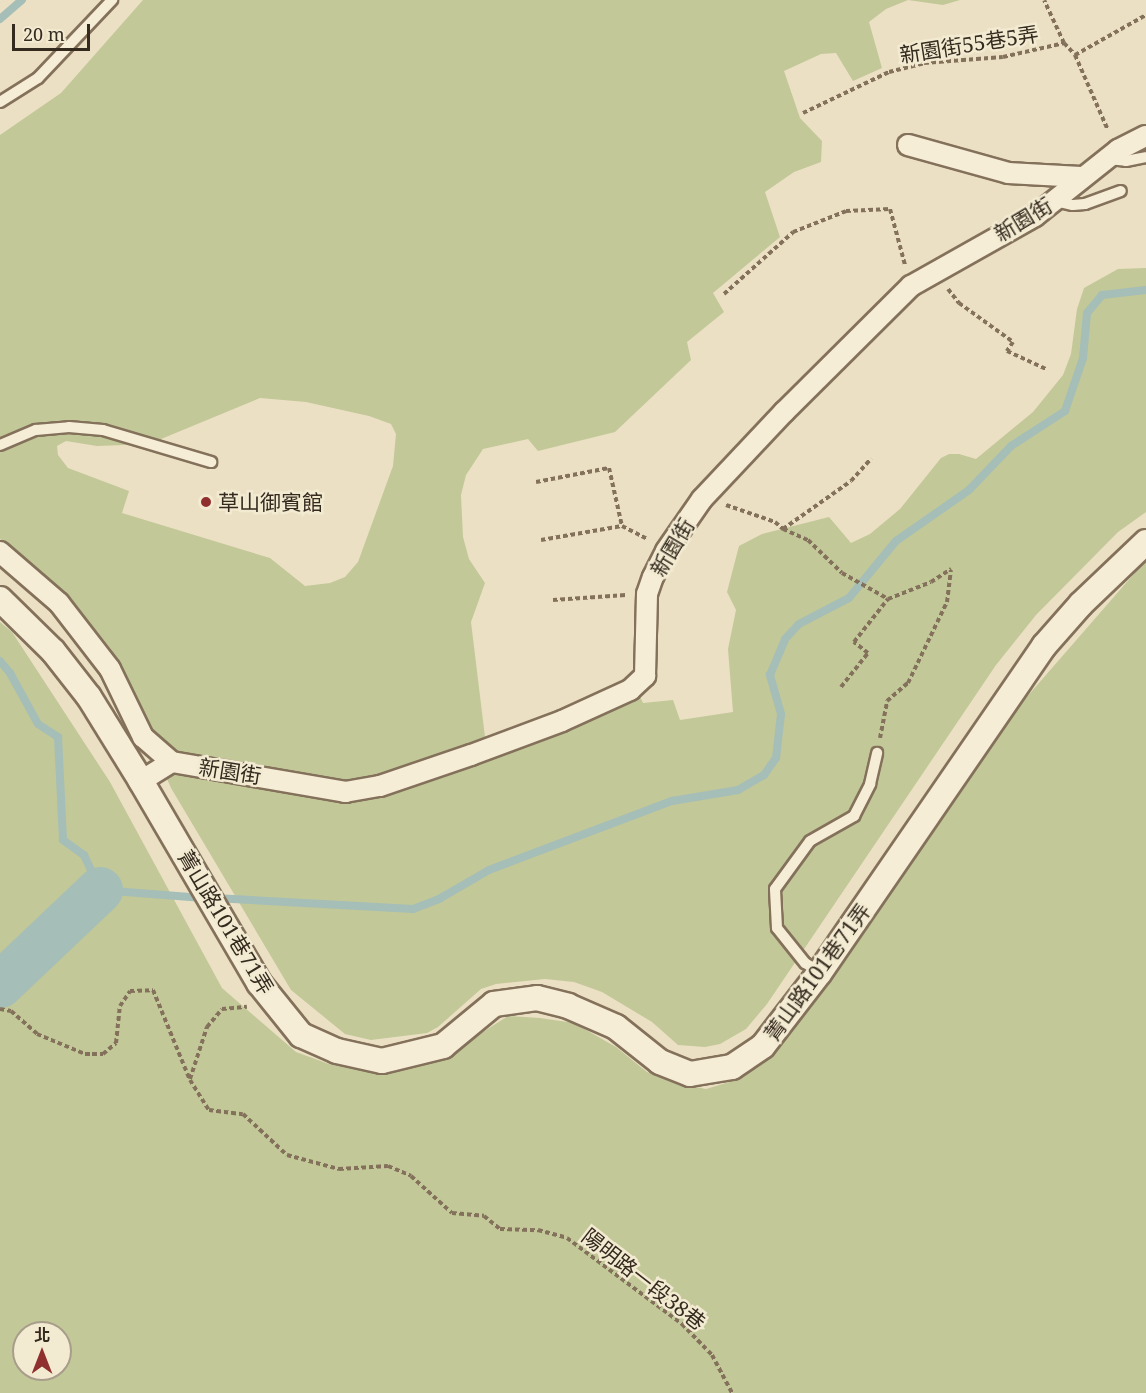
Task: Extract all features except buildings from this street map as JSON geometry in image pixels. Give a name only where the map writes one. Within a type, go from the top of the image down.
[{"type":"street","name":"新園街","points":[[0,552],[59,603],[110,669],[143,737],[172,762],[345,792],[380,786],[471,755],[562,721],[630,690],[645,676],[647,594],[666,551],[702,499],[783,412],[911,286],[1035,216],[1112,154],[1146,136]]},
{"type":"street","points":[[908,145],[1008,173],[1081,177]]},
{"type":"street","name":"菁山路101巷71弄","points":[[141,781],[259,983],[301,1035],[337,1051],[382,1061],[443,1046],[494,1004],[537,998],[568,1006],[616,1027],[660,1062],[690,1074],[732,1066],[763,1046],[820,972],[1044,646],[1081,604],[1146,542]]},
{"type":"street","points":[[0,598],[53,651],[89,698],[141,781]]},
{"type":"street","name":"新園街","points":[[141,781],[172,762]]},
{"type":"lane","points":[[0,102],[38,78],[112,0]]},
{"type":"lane","points":[[1112,154],[1126,161],[1146,157]]},
{"type":"lane","points":[[1055,201],[1073,205],[1085,204],[1121,191]]},
{"type":"lane","points":[[0,445],[36,430],[69,426],[104,430],[211,462]]},
{"type":"lane","points":[[820,972],[805,963],[777,928],[775,889],[810,841],[854,816],[870,784],[877,753]]},
{"type":"path","name":"新園街55巷5弄","points":[[803,113],[889,72],[924,63],[1003,57],[1064,43],[1044,0]]},
{"type":"path","points":[[1075,55],[1146,15]]},
{"type":"path","points":[[1064,43],[1075,55],[1112,154]]},
{"type":"path","points":[[724,294],[793,232],[846,211],[890,209],[911,286]]},
{"type":"path","points":[[934,272],[959,303],[1013,342],[1007,351],[1046,369]]},
{"type":"path","points":[[783,529],[851,481],[871,459]]},
{"type":"path","points":[[536,482],[609,468],[622,526]]},
{"type":"path","points":[[702,499],[775,522],[783,529],[808,540],[842,573],[888,599]]},
{"type":"path","points":[[541,540],[622,526],[633,529],[666,551]]},
{"type":"path","points":[[841,687],[868,653],[854,642],[888,599],[931,582],[951,569],[947,602],[908,683],[887,701],[877,753]]},
{"type":"path","points":[[553,600],[647,594]]},
{"type":"path","name":"陽明路一段38巷","points":[[0,1009],[10,1011],[38,1034],[86,1054],[103,1054],[116,1042],[120,1006],[130,991],[153,990],[190,1080],[209,1110],[243,1114],[287,1155],[339,1168],[388,1166],[411,1176],[452,1213],[484,1216],[500,1229],[538,1230],[567,1238],[682,1324],[712,1355],[732,1393]]},
{"type":"path","points":[[190,1080],[207,1027],[222,1009],[246,1006],[253,1015]]},
{"type":"green space","points":[[143,0],[908,0],[886,9],[869,22],[882,68],[853,81],[836,53],[821,54],[784,71],[800,118],[822,141],[821,162],[794,172],[765,192],[780,237],[713,293],[724,312],[687,342],[691,360],[615,432],[538,451],[528,439],[483,449],[466,475],[461,495],[463,537],[469,559],[485,583],[471,622],[485,737],[501,753],[638,692],[643,703],[673,700],[680,720],[733,712],[728,649],[736,610],[727,592],[739,546],[762,534],[829,517],[851,543],[870,534],[900,509],[941,458],[949,454],[959,454],[976,459],[1033,412],[1063,375],[1071,354],[1077,309],[1084,288],[1118,269],[1146,268],[1146,512],[1118,532],[1036,615],[996,665],[767,1004],[746,1029],[720,1044],[705,1047],[678,1045],[652,1022],[602,992],[574,982],[545,979],[496,984],[481,989],[438,1027],[427,1033],[371,1040],[345,1034],[291,990],[171,788],[110,648],[68,595],[0,539],[0,135],[61,93]],"holes":[[[260,398],[306,402],[369,416],[391,424],[396,434],[393,466],[358,562],[345,577],[330,583],[305,586],[270,558],[122,513],[129,491],[68,468],[58,455],[57,446],[66,441],[97,446],[149,444]]]},
{"type":"green space","points":[[908,0],[960,0],[943,5]]},
{"type":"green space","points":[[1146,560],[1146,1393],[0,1393],[0,622],[12,632],[110,782],[222,988],[296,1052],[329,1064],[389,1072],[444,1057],[508,1016],[540,1018],[574,1023],[616,1047],[647,1072],[681,1084],[706,1089],[736,1080],[770,1052],[1025,699]]},
{"type":"waterway","points":[[0,19],[22,0]]},
{"type":"waterway","points":[[215,898],[413,909],[439,899],[489,870],[672,801],[738,790],[764,775],[776,758],[781,714],[770,675],[785,639],[799,624],[849,598],[896,541],[969,490],[1011,446],[1065,411],[1083,358],[1087,313],[1102,295],[1146,290]]},
{"type":"waterway","points":[[0,661],[10,673],[38,724],[58,737],[63,840],[84,855],[100,890],[203,898]]},
{"type":"waterway","points":[[0,985],[100,890]]},
{"type":"place","name":"草山御賓館","points":[[206,502]]}]
